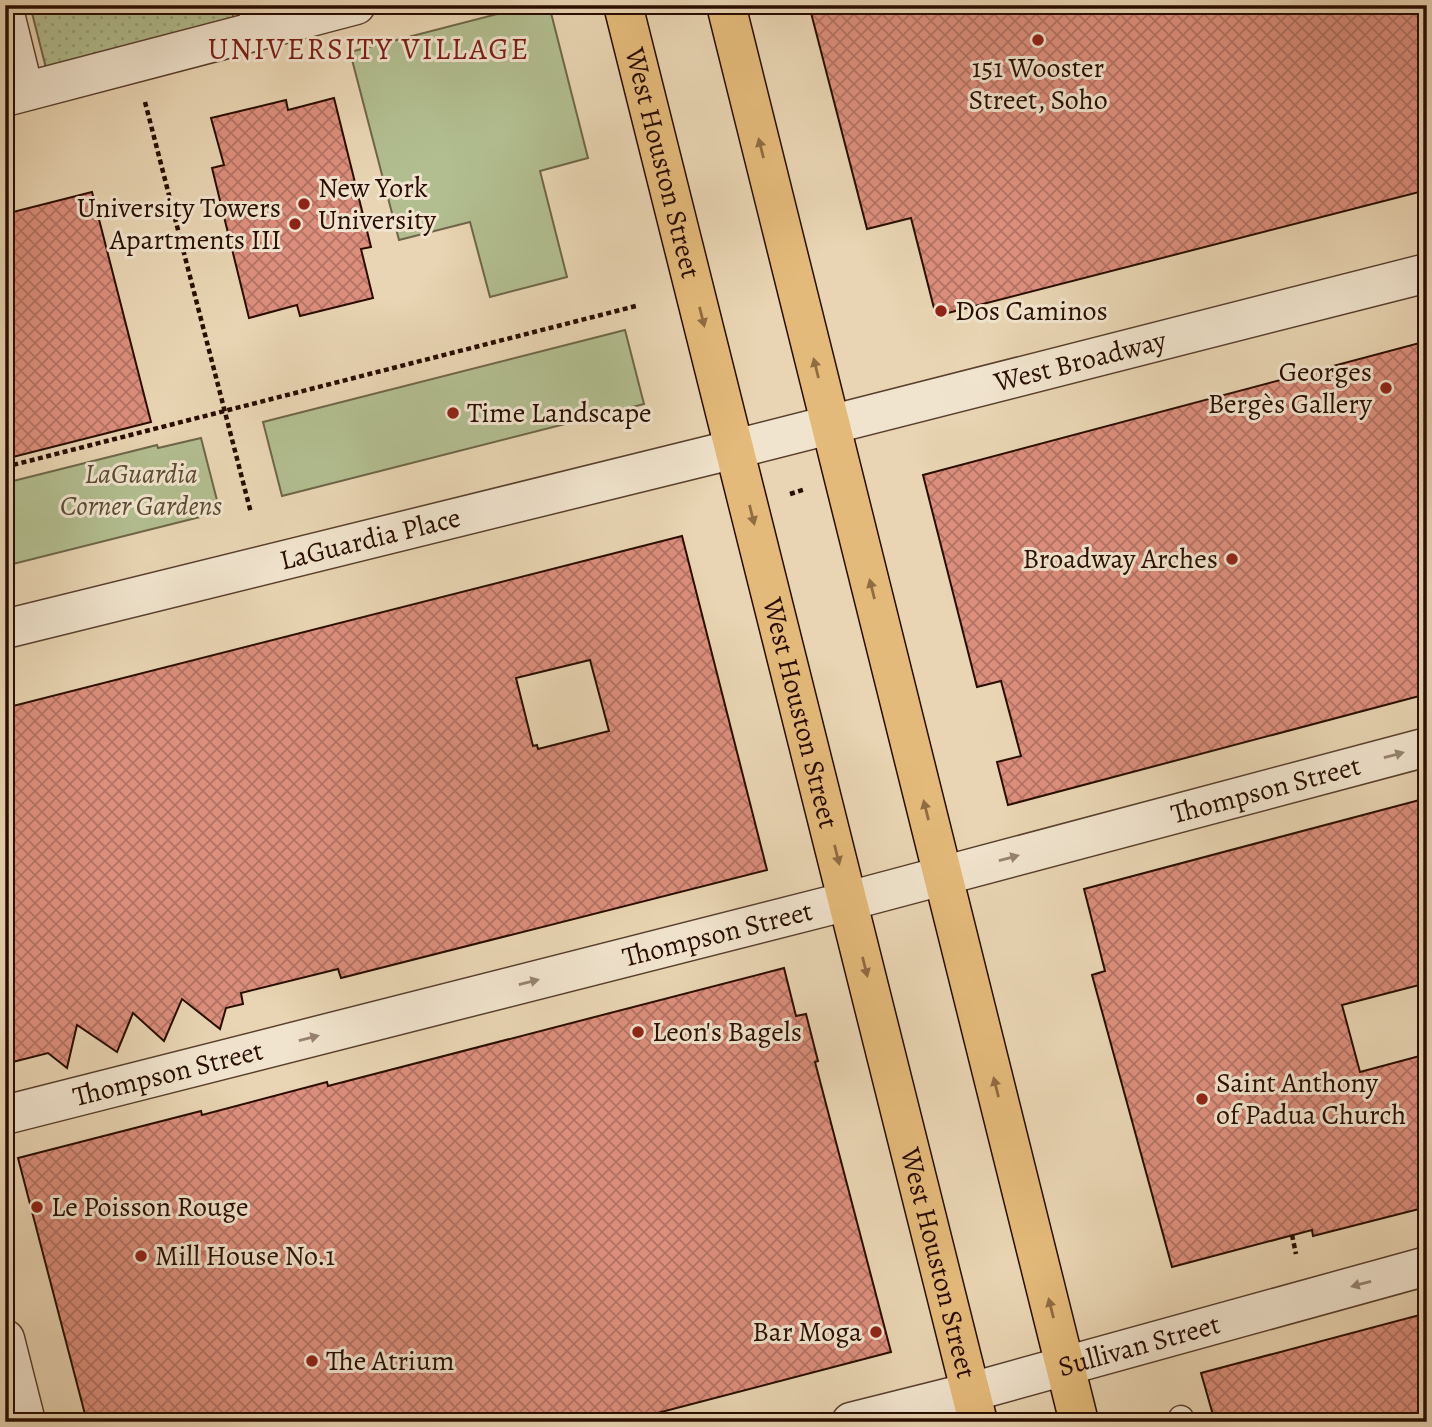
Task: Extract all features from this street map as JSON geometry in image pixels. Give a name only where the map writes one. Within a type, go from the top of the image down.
[{"type":"main road","name":"West Houston Street","points":[[623,5],[975,1407]]},
{"type":"main road","points":[[726,5],[1079,1422]]},
{"type":"street","points":[[18,94],[253,18],[356,5]]},
{"type":"street","name":"West Broadway","points":[[735,449],[1427,273]]},
{"type":"street","name":"LaGuardia Place","points":[[5,629],[735,449]]},
{"type":"street","name":"Thompson Street","points":[[5,1115],[848,901],[1427,747]]},
{"type":"street","name":"Sullivan Street","points":[[851,1422],[975,1407],[1065,1366],[1427,1266]]},
{"type":"street","points":[[5,1339],[26,1422]]},
{"type":"lane","points":[[10,5],[18,94]]},
{"type":"path","points":[[143,94],[251,513]]},
{"type":"path","points":[[5,467],[636,306]]},
{"type":"path","points":[[1292,1235],[1296,1254]]},
{"type":"green space","points":[[30,5],[230,5],[235,23],[47,72]]},
{"type":"green space","points":[[532,5],[549,5],[588,158],[540,171],[567,277],[490,297],[470,222],[399,240],[350,52]]},
{"type":"green space","name":"Time Landscape","points":[[625,330],[644,404],[282,496],[263,422]]},
{"type":"green space","name":"LaGuardia Corner Gardens","points":[[201,438],[220,512],[5,566],[5,483],[157,445],[158,448]]},
{"type":"building","points":[[809,5],[1427,5],[1427,190],[936,316],[911,218],[867,229]]},
{"type":"building","name":"University Towers Apartments III","points":[[334,98],[371,247],[361,249],[373,298],[300,316],[297,305],[249,318],[212,168],[224,165],[211,118],[286,100],[288,110]]},
{"type":"building","points":[[92,192],[151,422],[5,459],[5,214]]},
{"type":"building","points":[[1427,341],[1427,694],[1008,805],[997,762],[1021,756],[1001,681],[977,687],[923,475]]},
{"type":"building","points":[[682,536],[767,870],[341,978],[338,969],[241,993],[243,1004],[226,1008],[220,1029],[182,999],[164,1041],[133,1013],[117,1052],[77,1025],[67,1068],[48,1053],[5,1064],[5,708]],"holes":[[[590,660],[609,731],[538,749],[537,745],[533,746],[516,678]]]},
{"type":"building","points":[[1427,798],[1427,983],[1342,1005],[1360,1072],[1427,1054],[1427,1207],[1313,1236],[1312,1230],[1172,1267],[1092,975],[1105,971],[1084,889]]},
{"type":"building","points":[[784,968],[796,1016],[806,1014],[818,1061],[815,1062],[891,1352],[623,1422],[87,1422],[18,1158],[201,1111],[202,1115],[327,1082],[328,1086]]},
{"type":"building","points":[[1427,1313],[1427,1422],[1215,1422],[1201,1373]]},
{"type":"place","name":"151 Wooster Street, Soho","points":[[1038,40]]},
{"type":"place","name":"New York University","points":[[304,204]]},
{"type":"place","name":"University Towers Apartments III","points":[[295,224]]},
{"type":"place","name":"Dos Caminos","points":[[941,311]]},
{"type":"place","name":"Georges Bergès Gallery","points":[[1386,388]]},
{"type":"place","name":"Time Landscape","points":[[453,413]]},
{"type":"place","name":"Broadway Arches","points":[[1232,559]]},
{"type":"place","name":"Leon's Bagels","points":[[638,1032]]},
{"type":"place","name":"Saint Anthony of Padua Church","points":[[1202,1099]]},
{"type":"place","name":"Le Poisson Rouge","points":[[37,1207]]},
{"type":"place","name":"Mill House No.1","points":[[141,1256]]},
{"type":"place","name":"Bar Moga","points":[[876,1332]]},
{"type":"place","name":"The Atrium","points":[[312,1361]]},
{"type":"district","name":"UNIVERSITY VILLAGE","points":[[369,49]]}]
